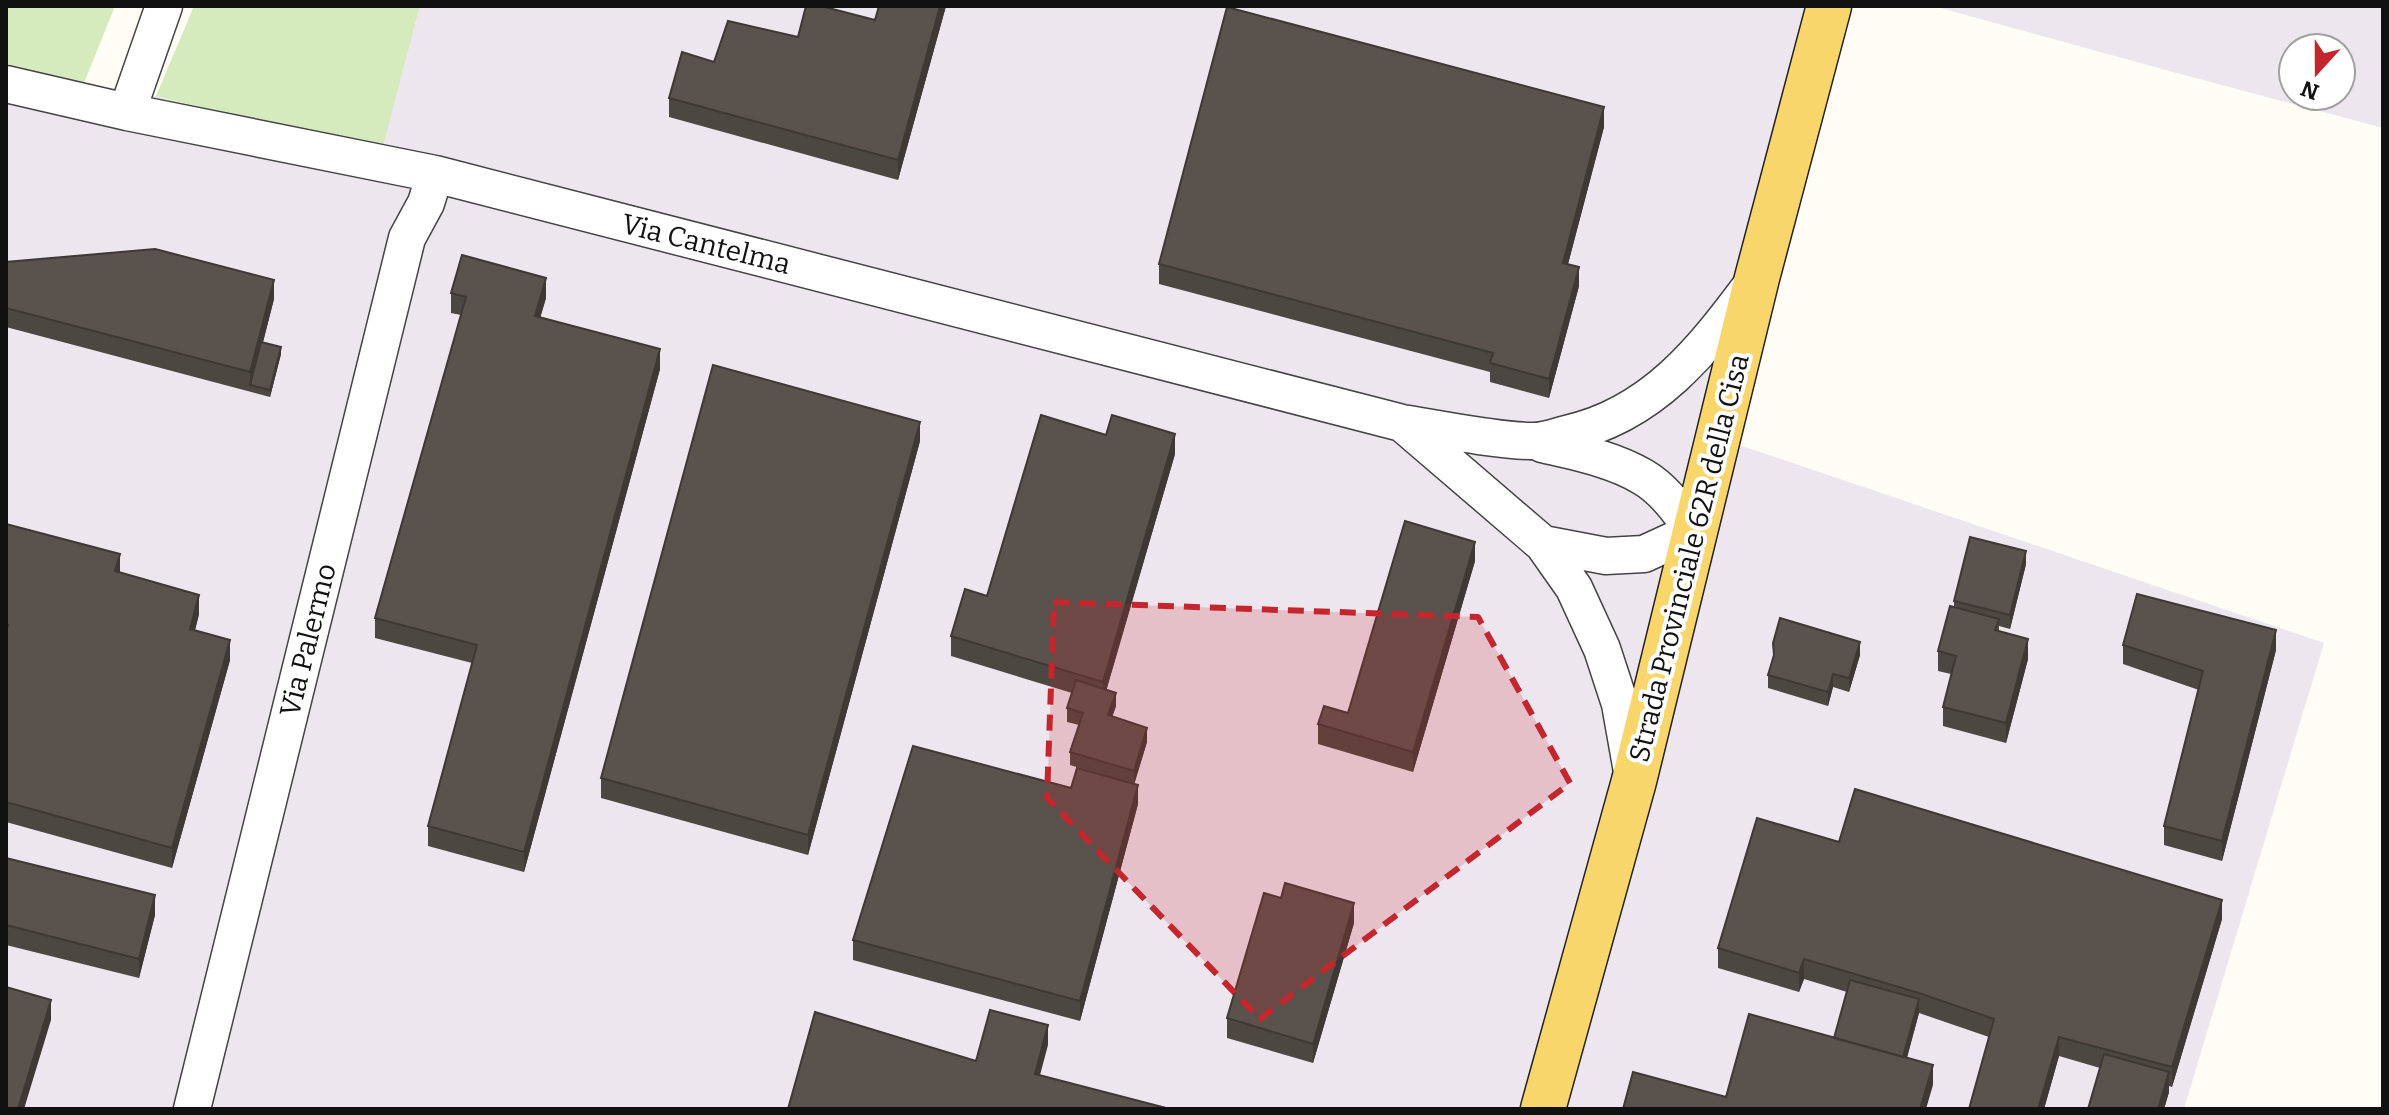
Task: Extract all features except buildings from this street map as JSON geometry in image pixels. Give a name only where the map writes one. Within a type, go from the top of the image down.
[{"type":"main road","name":"Strada Provinciale 62R della Cisa","points":[[1543,1109],[1634,781],[1757,278],[1829,6]]},
{"type":"street","points":[[127,112],[164,6]]},
{"type":"street","name":"Via Cantelma","points":[[6,84],[127,112],[435,174],[1402,423],[1533,442],[1615,464],[1645,478],[1671,500],[1694,531]]},
{"type":"street","name":"Via Palermo","points":[[192,1109],[407,238],[426,203],[435,174]]},
{"type":"street","points":[[1533,442],[1587,429],[1627,411],[1665,386],[1712,338],[1757,278]]},
{"type":"street","points":[[1402,423],[1543,544],[1574,588],[1602,649],[1620,704],[1634,781]]},
{"type":"street","points":[[1543,544],[1606,556],[1644,554],[1694,531]]},
{"type":"highlighted area","points":[[1054,602],[1478,617],[1570,783],[1260,1019],[1047,798]]},
{"type":"shaded area","points":[[420,6],[1838,6],[1719,438],[2324,643],[2184,1109],[6,1109],[6,64],[156,96],[380,154]]},
{"type":"shaded area","points":[[1933,6],[2383,6],[2383,128],[2323,112],[2357,112],[2357,32],[2277,32],[2277,100]]},
{"type":"green space","points":[[6,6],[115,6],[84,83],[6,64]]},
{"type":"green space","points":[[194,6],[420,6],[381,154],[156,96]]}]
